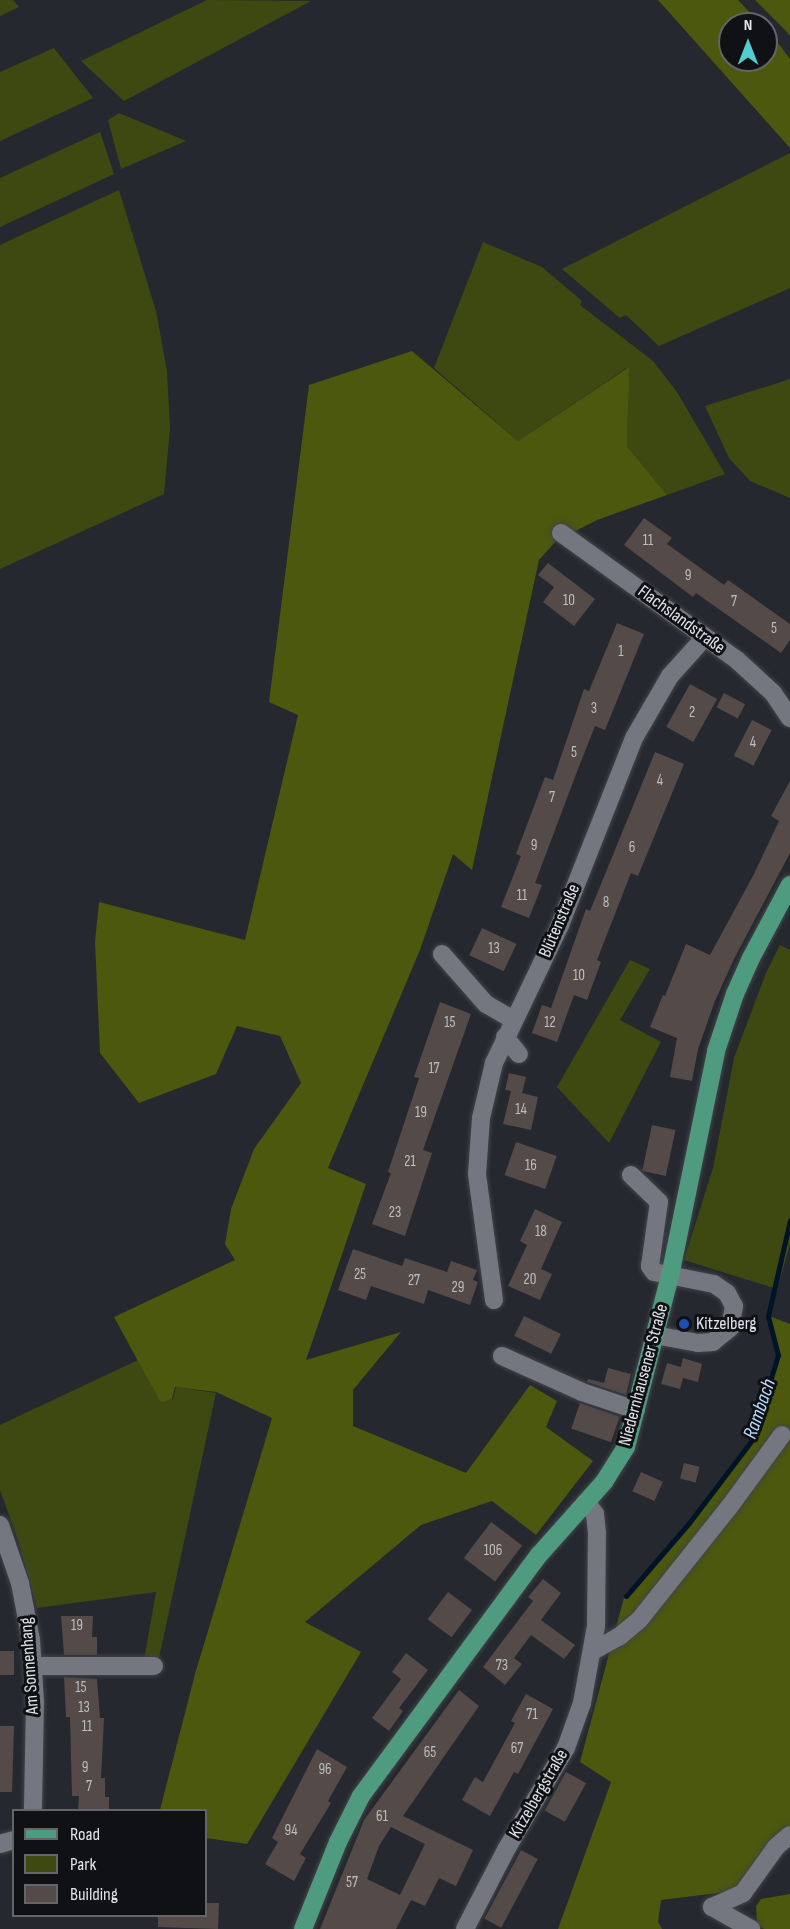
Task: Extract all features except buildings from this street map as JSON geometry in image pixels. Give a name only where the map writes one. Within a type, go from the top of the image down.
[{"type":"main road","name":"Niedernhausener Straße","points":[[303,1929],[338,1842],[361,1796],[539,1556],[586,1502],[621,1456],[630,1437],[670,1276],[716,1051],[743,976],[790,885]]},
{"type":"street","name":"Flachslandstraße","points":[[561,533],[757,676],[773,693],[790,718]]},
{"type":"street","name":"Blütenstraße","points":[[494,1300],[479,1201],[477,1146],[486,1090],[505,1037],[555,935],[634,738],[670,676],[705,637]]},
{"type":"street","points":[[442,954],[486,1004],[514,1020]]},
{"type":"street","points":[[505,1037],[519,1054]]},
{"type":"street","points":[[631,1175],[659,1202],[650,1266],[654,1272],[721,1287],[734,1306],[733,1321],[725,1334],[713,1342],[655,1335]]},
{"type":"street","points":[[502,1356],[582,1392],[636,1410]]},
{"type":"street","points":[[593,1651],[620,1636],[640,1619],[730,1506],[782,1435]]},
{"type":"street","name":"Kitzelbergstraße","points":[[465,1929],[507,1848],[566,1748],[582,1703],[593,1651],[597,1533],[595,1514],[586,1502]]},
{"type":"street","name":"Am Sonnenhang","points":[[0,1525],[20,1583],[33,1666],[33,1809]]},
{"type":"street","points":[[33,1666],[154,1666]]},
{"type":"street","points":[[751,1929],[712,1907],[743,1893],[776,1846],[790,1835]]},
{"type":"green space","points":[[0,0],[13,0],[19,7],[0,16]]},
{"type":"green space","points":[[207,0],[311,1],[124,101],[81,61]]},
{"type":"green space","points":[[658,0],[738,0],[750,12],[718,12],[718,67]]},
{"type":"green space","points":[[755,0],[790,0],[790,36],[778,23],[778,12],[767,12]]},
{"type":"green space","points":[[778,43],[790,59],[790,148],[722,72],[778,72]]},
{"type":"green space","points":[[54,48],[93,98],[0,141],[0,72]]},
{"type":"green space","points":[[119,113],[186,141],[121,169],[108,120]]},
{"type":"green space","points":[[100,132],[114,174],[0,227],[0,178]]},
{"type":"green space","points":[[790,153],[790,288],[659,346],[626,315],[620,318],[562,269]]},
{"type":"green space","points":[[119,190],[156,311],[167,371],[170,428],[164,494],[0,569],[0,245]]},
{"type":"green space","points":[[483,242],[542,267],[582,301],[580,305],[653,361],[677,392],[725,474],[667,495],[627,446],[628,367],[518,441],[434,368]]},
{"type":"green space","points":[[412,351],[518,441],[629,367],[627,446],[667,495],[597,520],[556,541],[539,560],[472,870],[453,854],[420,950],[328,1168],[366,1184],[306,1360],[401,1332],[353,1390],[353,1426],[466,1473],[530,1385],[557,1401],[546,1427],[593,1461],[536,1535],[492,1501],[421,1525],[305,1622],[361,1652],[247,1844],[207,1838],[207,1809],[160,1809],[195,1674],[272,1418],[216,1392],[175,1387],[172,1399],[161,1403],[114,1317],[235,1260],[225,1244],[231,1209],[254,1149],[301,1083],[280,1036],[237,1026],[216,1074],[139,1103],[100,1053],[95,942],[99,902],[245,940],[298,715],[269,702],[309,385]]},
{"type":"green space","points":[[790,379],[790,498],[750,481],[729,458],[705,406]]},
{"type":"green space","points":[[780,945],[790,950],[790,1245],[777,1289],[684,1260],[713,1168],[734,1058],[766,973]]},
{"type":"green space","points":[[630,960],[650,969],[620,1020],[661,1042],[609,1143],[557,1087]]},
{"type":"green space","points":[[769,1316],[790,1324],[790,1827],[735,1891],[661,1900],[658,1922],[662,1929],[558,1929],[611,1782],[580,1762],[625,1594],[691,1523],[753,1440],[779,1354]]},
{"type":"green space","points":[[138,1360],[161,1403],[173,1399],[176,1387],[216,1393],[156,1672],[142,1671],[156,1592],[37,1608],[18,1540],[0,1490],[0,1425]]},
{"type":"green space","points":[[790,1894],[790,1929],[764,1929],[757,1925],[756,1906],[761,1899]]},
{"type":"waterway","name":"Rambach","points":[[626,1596],[689,1523],[752,1440],[778,1355],[768,1316],[790,1220]]},
{"type":"place","name":"Kitzelberg","points":[[684,1324]]}]
